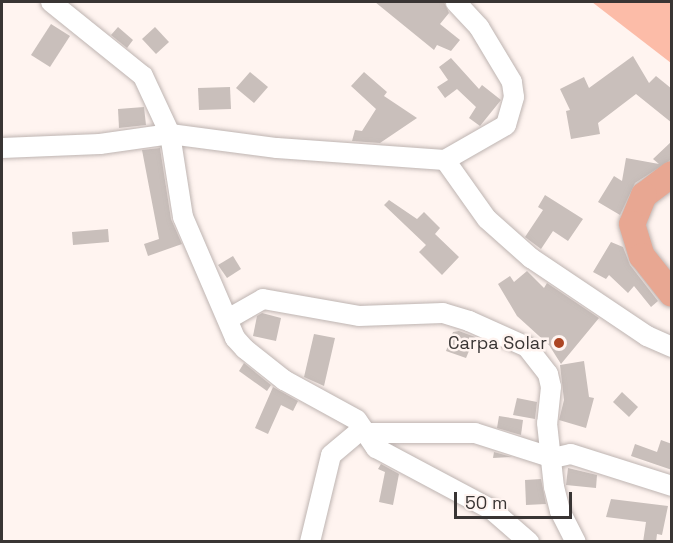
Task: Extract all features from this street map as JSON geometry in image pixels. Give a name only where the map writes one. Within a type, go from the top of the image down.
[{"type":"main road","points":[[672,174],[644,195],[632,224],[642,256],[672,294]]},
{"type":"street","points":[[51,2],[143,76],[170,134],[183,217],[228,320],[245,349],[284,380],[357,420],[376,448],[492,510],[528,542]]},
{"type":"street","points":[[2,148],[100,144],[170,134],[277,148],[446,160],[506,125],[514,97],[512,82],[479,27],[456,2]]},
{"type":"street","points":[[446,160],[487,219],[531,258],[647,336],[672,347]]},
{"type":"street","points":[[228,320],[263,299],[278,299],[359,316],[443,314],[469,321],[527,347],[548,374],[551,387],[547,423],[560,511],[576,542]]},
{"type":"street","points":[[310,542],[331,454],[350,437],[366,433],[475,433],[553,458],[571,454],[672,486]]},
{"type":"shaded area","points":[[592,2],[671,2],[671,63]]},
{"type":"building","points":[[375,2],[444,2],[449,13],[440,24],[460,40],[451,51],[437,45],[434,50]]},
{"type":"building","points":[[51,24],[70,36],[50,67],[31,55]]},
{"type":"building","points":[[118,27],[133,40],[127,48],[111,35]]},
{"type":"building","points":[[155,27],[169,42],[156,54],[142,39]]},
{"type":"building","points":[[633,56],[649,83],[656,76],[672,89],[672,123],[636,94],[598,123],[600,134],[571,139],[566,111],[570,110],[560,89],[584,77],[589,88]]},
{"type":"building","points":[[451,58],[479,89],[482,85],[501,100],[480,126],[469,118],[476,107],[457,89],[445,98],[437,87],[448,80],[439,67]]},
{"type":"building","points":[[250,72],[268,87],[254,103],[236,88]]},
{"type":"building","points":[[364,72],[387,92],[384,96],[417,118],[380,143],[352,141],[355,130],[362,131],[376,109],[351,86]]},
{"type":"building","points":[[230,87],[231,109],[199,110],[198,88]]},
{"type":"building","points":[[144,107],[146,125],[119,128],[118,109]]},
{"type":"building","points":[[672,141],[672,159],[635,183],[620,215],[598,202],[614,176],[622,181],[626,158],[659,164],[653,159]]},
{"type":"building","points":[[160,148],[171,219],[182,244],[148,256],[144,244],[159,239],[142,150]]},
{"type":"building","points":[[545,195],[583,219],[568,241],[553,231],[541,249],[525,237],[543,210],[538,207]]},
{"type":"building","points":[[389,200],[417,219],[424,212],[440,228],[435,234],[459,257],[442,275],[419,252],[426,245],[384,205]]},
{"type":"building","points":[[108,229],[109,242],[73,245],[72,232]]},
{"type":"building","points":[[611,242],[623,247],[630,265],[658,301],[651,307],[634,286],[628,293],[609,275],[606,279],[593,272]]},
{"type":"building","points":[[233,256],[241,269],[227,278],[218,265]]},
{"type":"building","points":[[527,271],[544,288],[547,283],[599,318],[561,364],[549,345],[517,316],[498,284],[510,276],[514,282]]},
{"type":"building","points":[[262,313],[281,318],[276,341],[253,336],[257,316]]},
{"type":"building","points":[[459,331],[475,337],[466,358],[446,351],[453,332]]},
{"type":"building","points":[[314,334],[335,338],[324,386],[304,377]]},
{"type":"building","points":[[584,361],[589,397],[594,398],[586,428],[559,420],[564,400],[560,365]]},
{"type":"building","points":[[244,363],[271,385],[267,391],[239,371]]},
{"type":"building","points":[[273,387],[298,401],[293,411],[281,405],[268,434],[255,428]]},
{"type":"building","points":[[622,392],[638,407],[629,417],[613,402]]},
{"type":"building","points":[[517,398],[537,402],[535,419],[513,415]]},
{"type":"building","points":[[499,416],[523,420],[521,435],[497,428]]},
{"type":"building","points":[[661,440],[672,444],[672,470],[631,456],[635,444],[657,452]]},
{"type":"building","points":[[494,452],[512,457],[493,458]]},
{"type":"building","points":[[381,464],[399,474],[393,505],[379,502],[385,472],[378,469]]},
{"type":"building","points":[[568,468],[597,475],[596,488],[566,485]]},
{"type":"building","points":[[541,479],[546,504],[526,505],[525,480]]},
{"type":"building","points":[[611,499],[668,506],[662,535],[657,534],[656,542],[643,542],[646,522],[606,517]]},
{"type":"place","name":"Carpa Solar","points":[[559,343]]}]
